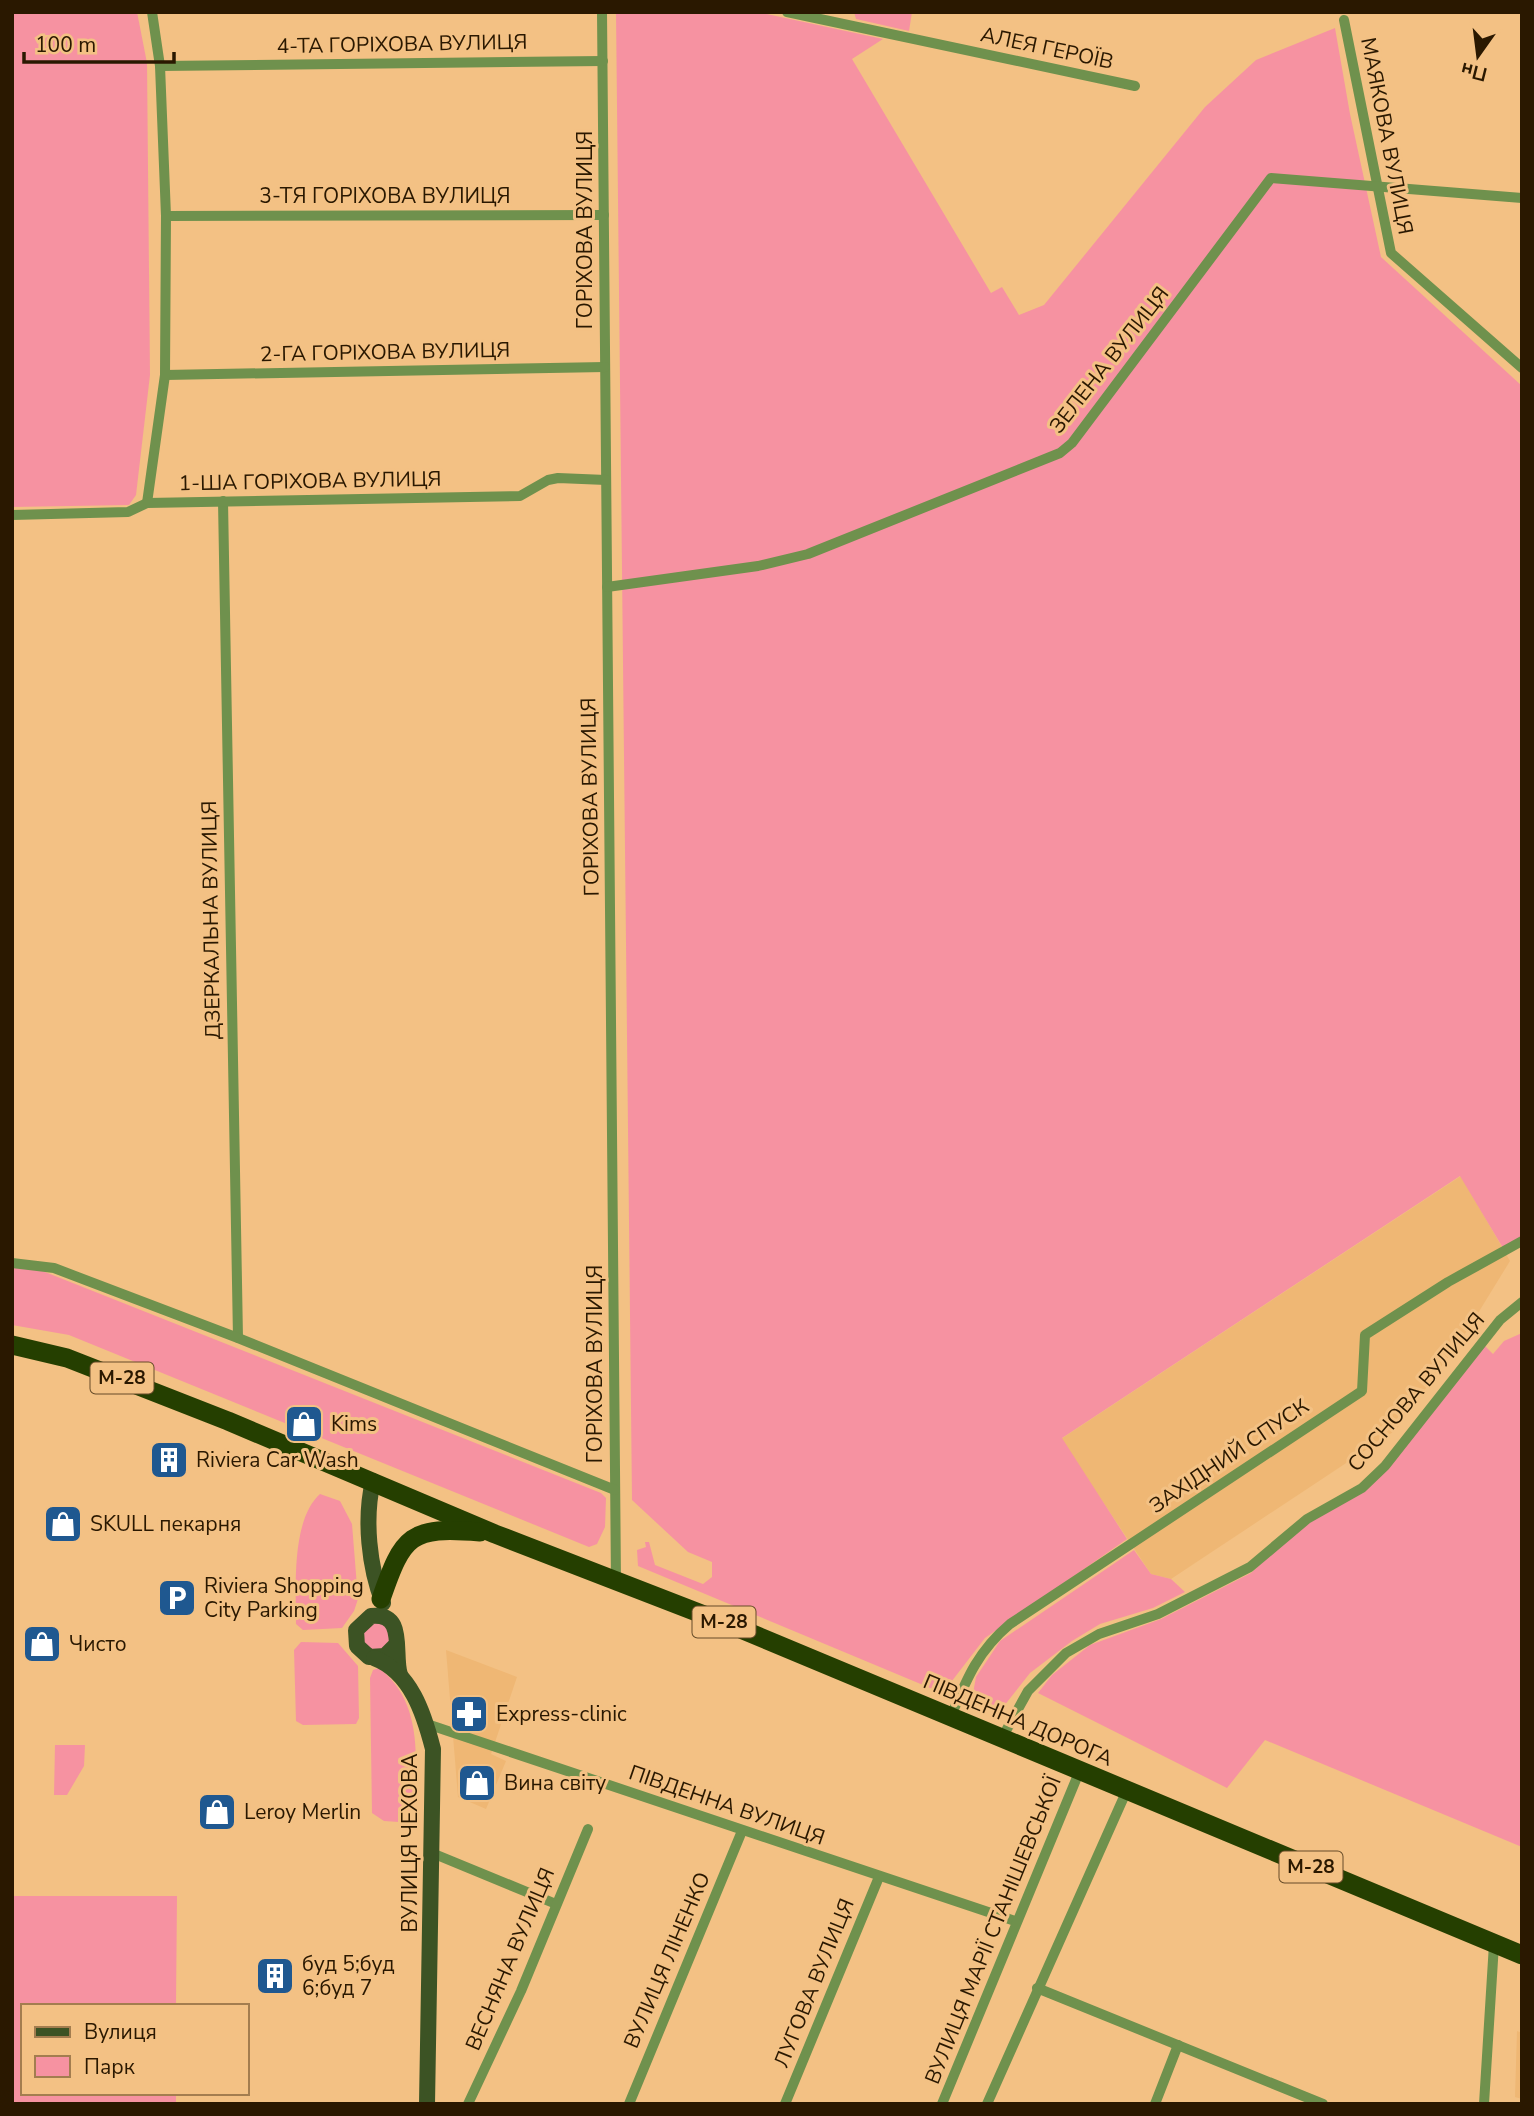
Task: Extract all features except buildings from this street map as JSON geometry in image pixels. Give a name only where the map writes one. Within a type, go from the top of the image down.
[{"type":"highway","name":"М-28","points":[[12,1345],[67,1358],[135,1383],[495,1534]]},
{"type":"highway","points":[[381,1599],[394,1560],[412,1539],[437,1530],[495,1534]]},
{"type":"highway","name":"ПІВДЕННА ДОРОГА","points":[[495,1534],[743,1630],[1522,1955]]},
{"type":"main road","points":[[373,1481],[369,1518],[374,1571],[381,1599],[398,1633],[397,1644],[385,1656],[374,1658],[364,1654],[357,1646],[356,1630],[371,1597],[374,1571]]},
{"type":"main road","points":[[362,1621],[381,1616],[393,1623]]},
{"type":"main road","name":"ВУЛИЦЯ ЧЕХОВА","points":[[397,1644],[400,1675],[427,1724],[433,1749],[427,2104]]},
{"type":"main road","name":"ВУЛИЦЯ ЧЕХОВА","points":[[374,1658],[400,1675]]},
{"type":"street","points":[[147,503],[165,375],[166,215],[160,66],[152,12]]},
{"type":"street","name":"ГОРІХОВА ВУЛИЦЯ","points":[[603,12],[616,1582]]},
{"type":"street","name":"АЛЕЯ ГЕРОЇВ","points":[[787,12],[1135,86]]},
{"type":"street","name":"МАЯКОВА ВУЛИЦЯ","points":[[1344,20],[1391,253],[1522,368]]},
{"type":"street","name":"4-ТА ГОРІХОВА ВУЛИЦЯ","points":[[160,66],[603,61]]},
{"type":"street","name":"ЗЕЛЕНА ВУЛИЦЯ","points":[[607,587],[758,566],[808,554],[1060,453],[1072,443],[1271,178],[1522,198]]},
{"type":"street","name":"3-ТЯ ГОРІХОВА ВУЛИЦЯ","points":[[166,215],[604,215]]},
{"type":"street","name":"2-ГА ГОРІХОВА ВУЛИЦЯ","points":[[165,375],[606,367]]},
{"type":"street","name":"1-ША ГОРІХОВА ВУЛИЦЯ","points":[[12,515],[128,512],[147,503],[520,496],[548,480],[558,478],[606,481]]},
{"type":"street","name":"ДЗЕРКАЛЬНА ВУЛИЦЯ","points":[[223,501],[239,1338]]},
{"type":"street","name":"ЗАХІДНИЙ СПУСК","points":[[951,1716],[970,1672],[988,1643],[1010,1624],[1362,1391],[1364,1335],[1448,1282],[1522,1241]]},
{"type":"street","points":[[12,1263],[54,1268],[239,1338],[615,1490]]},
{"type":"street","name":"СОСНОВА ВУЛИЦЯ","points":[[1002,1738],[1028,1691],[1066,1653],[1099,1634],[1158,1614],[1250,1567],[1307,1519],[1362,1488],[1385,1466],[1500,1320],[1522,1302]]},
{"type":"street","name":"ПІВДЕННА ВУЛИЦЯ","points":[[427,1724],[742,1832],[1015,1921]]},
{"type":"street","name":"ВУЛИЦЯ МАРІЇ СТАНІШЕВСЬКОЇ","points":[[942,2104],[1015,1921],[1080,1770]]},
{"type":"street","points":[[987,2104],[1127,1790]]},
{"type":"street","name":"ВЕСНЯНА ВУЛИЦЯ","points":[[468,2104],[521,1991],[588,1829]]},
{"type":"street","name":"ВУЛИЦЯ ЛІНЕНКО","points":[[629,2104],[742,1832]]},
{"type":"street","points":[[432,1853],[555,1904]]},
{"type":"street","name":"ЛУГОВА ВУЛИЦЯ","points":[[785,2104],[879,1877]]},
{"type":"street","points":[[1484,2104],[1494,1944]]},
{"type":"street","points":[[1037,1988],[1323,2104]]},
{"type":"street","points":[[1155,2104],[1178,2045]]},
{"type":"shaded area","points":[[1461,1176],[1510,1261],[1467,1331],[1396,1430],[1171,1579],[1151,1574],[1061,1439]]},
{"type":"shaded area","points":[[446,1650],[517,1677],[491,1754],[506,1761],[486,1809],[458,1797]]},
{"type":"shaded area","points":[[1517,2031],[1522,2033],[1522,2099],[1515,2097]]},
{"type":"green space","points":[[12,12],[137,12],[147,63],[150,375],[136,495],[129,505],[12,507]]},
{"type":"green space","points":[[616,12],[757,12],[883,39],[852,59],[991,293],[1002,287],[1019,315],[1044,305],[1205,107],[1256,60],[1335,28],[1350,114],[1381,257],[1522,386],[1522,1237],[1503,1248],[1460,1176],[1062,1438],[1127,1539],[985,1638],[945,1690],[935,1690],[638,1566],[637,1550],[646,1547],[645,1542],[649,1542],[655,1565],[703,1584],[712,1577],[712,1562],[688,1552],[632,1500]]},
{"type":"green space","points":[[854,12],[912,12],[909,31],[856,19]]},
{"type":"green space","points":[[12,1267],[40,1270],[601,1493],[606,1498],[605,1527],[597,1544],[589,1547],[69,1335],[12,1325]]},
{"type":"green space","points":[[1522,1333],[1522,1847],[1265,1740],[1227,1788],[1038,1693],[1052,1675],[1090,1645],[1161,1619],[1251,1573],[1302,1525],[1360,1491],[1483,1344],[1493,1354],[1504,1341]]},
{"type":"green space","points":[[320,1494],[340,1501],[352,1524],[358,1599],[354,1611],[342,1628],[303,1630],[296,1624],[297,1555],[304,1520]]},
{"type":"green space","points":[[1134,1550],[1151,1574],[1171,1579],[1185,1592],[1153,1608],[1100,1624],[1072,1641],[1030,1673],[1000,1711],[974,1709],[971,1704],[976,1677],[1000,1641]]},
{"type":"green space","points":[[387,1622],[390,1648],[369,1653],[358,1633],[364,1623]]},
{"type":"green space","points":[[301,1642],[338,1643],[358,1666],[359,1718],[356,1724],[303,1725],[296,1721],[294,1650]]},
{"type":"green space","points":[[379,1668],[394,1683],[405,1700],[411,1719],[416,1760],[414,1823],[384,1821],[372,1813],[370,1678],[373,1670]]},
{"type":"green space","points":[[55,1745],[85,1745],[84,1766],[67,1795],[54,1795]]},
{"type":"green space","points":[[12,1896],[177,1896],[176,2004],[21,2004],[21,2095],[176,2095],[176,2104],[12,2104]]},
{"type":"place","name":"Kims","points":[[304,1424]]},
{"type":"place","name":"Riviera Car Wash","points":[[169,1460]]},
{"type":"place","name":"SKULL пекарня","points":[[63,1524]]},
{"type":"place","name":"Riviera Shopping City Parking","points":[[177,1598]]},
{"type":"place","name":"Чисто","points":[[42,1644]]},
{"type":"place","name":"Express-clinic","points":[[469,1714]]},
{"type":"place","name":"Вина світу","points":[[477,1783]]},
{"type":"place","name":"Leroy Merlin","points":[[217,1812]]},
{"type":"place","name":"буд 5;буд 6;буд 7","points":[[275,1976]]}]
